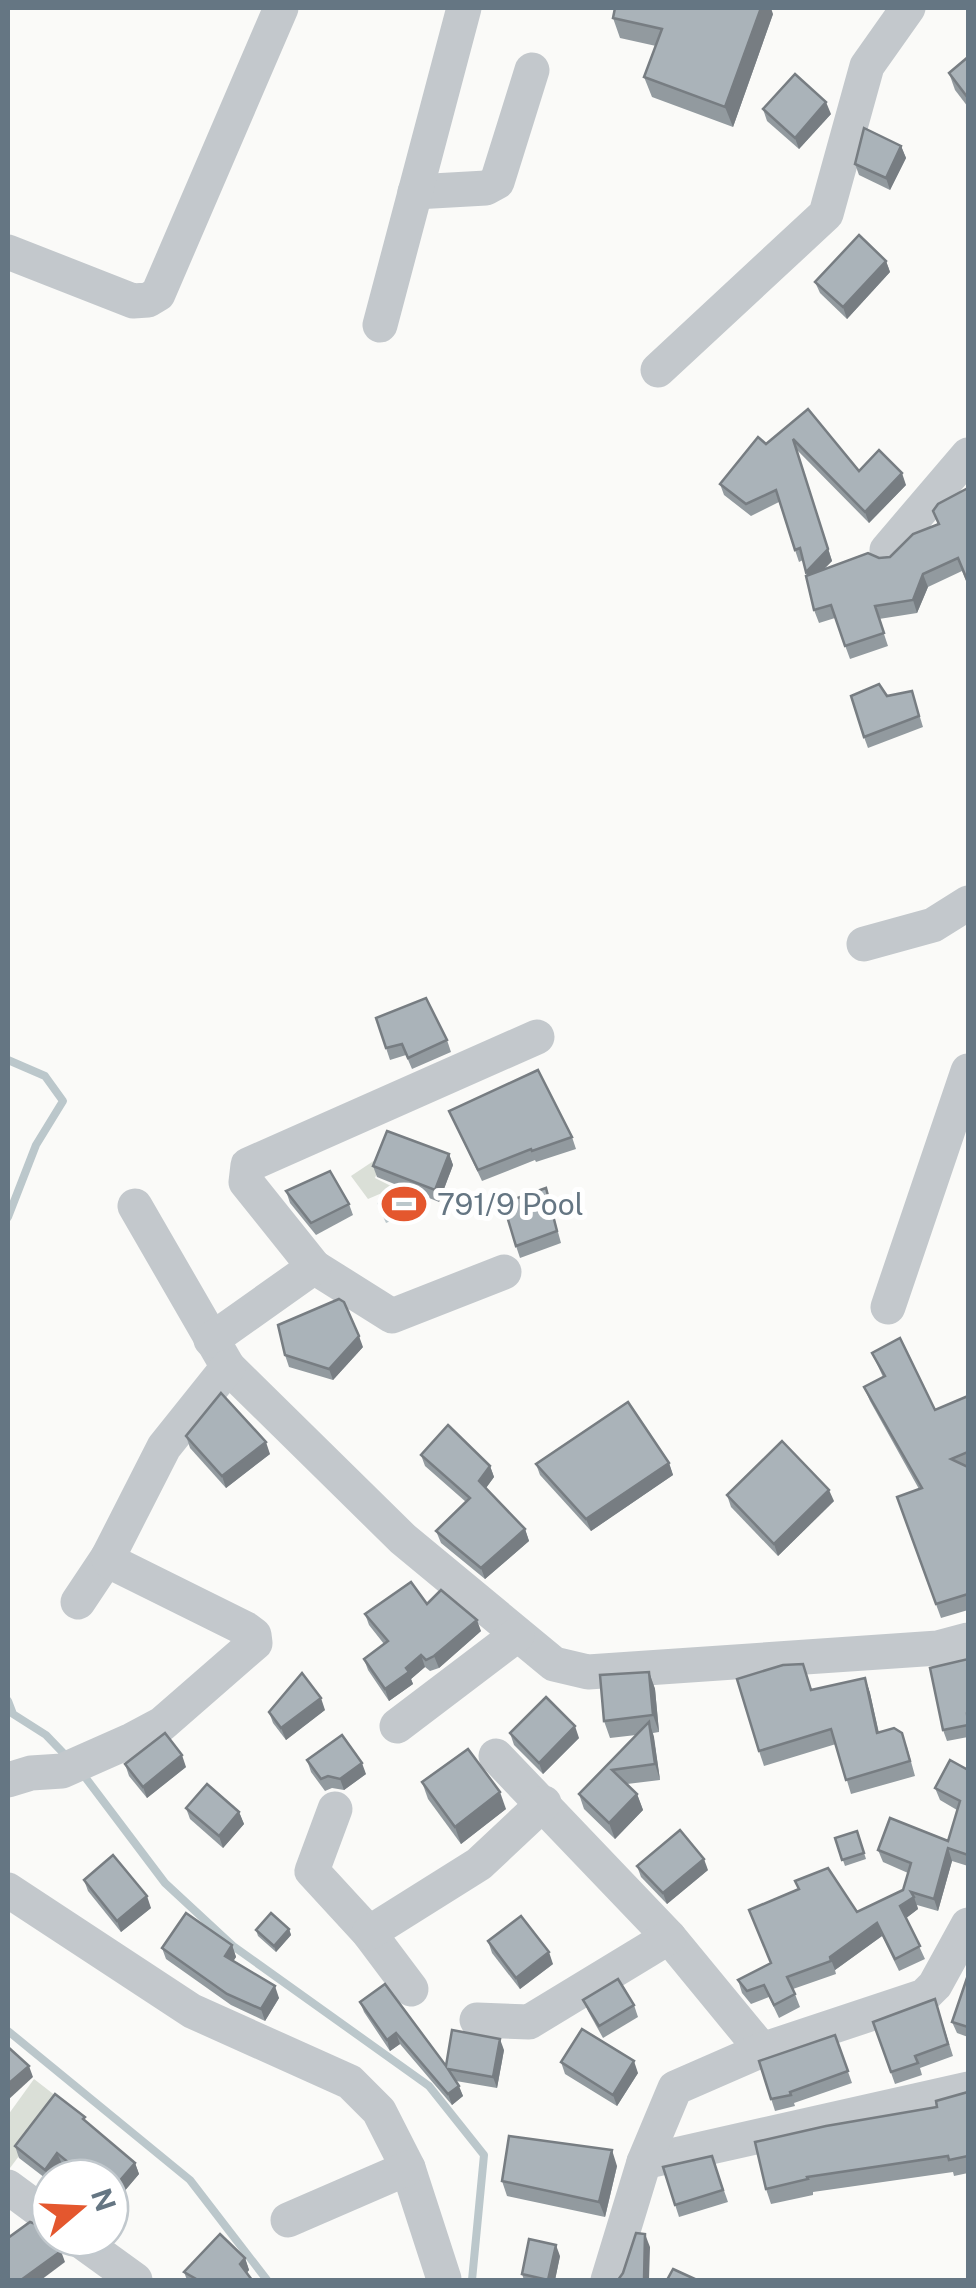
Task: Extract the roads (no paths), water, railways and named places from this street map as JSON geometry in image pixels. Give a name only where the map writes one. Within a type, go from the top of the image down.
[{"type":"street","points":[[8,252],[133,301],[148,300],[158,294],[282,8]]},
{"type":"street","points":[[380,325],[464,8]]},
{"type":"street","points":[[658,370],[826,214],[868,66],[908,8]]},
{"type":"street","points":[[415,192],[486,188],[496,182],[532,70]]},
{"type":"street","points":[[887,550],[968,455]]},
{"type":"street","points":[[864,944],[933,925],[968,903]]},
{"type":"street","points":[[504,1272],[392,1316],[314,1267],[246,1182],[248,1165],[537,1036]]},
{"type":"street","points":[[888,1308],[968,1070]]},
{"type":"street","points":[[135,1206],[220,1354],[403,1540],[554,1664],[588,1672],[938,1648],[968,1640]]},
{"type":"street","points":[[78,1602],[108,1557],[164,1447],[220,1354],[314,1267]]},
{"type":"street","points":[[8,1780],[31,1773],[62,1771],[162,1724],[255,1643],[246,1628],[110,1562],[108,1557]]},
{"type":"street","points":[[398,1726],[518,1635]]},
{"type":"street","points":[[496,1756],[669,1937],[762,2050]]},
{"type":"street","points":[[369,1933],[478,1864],[544,1804]]},
{"type":"street","points":[[335,1809],[312,1871],[369,1933],[411,1989]]},
{"type":"street","points":[[8,1890],[192,2011],[350,2082],[379,2111],[408,2168],[444,2279]]},
{"type":"street","points":[[608,2280],[644,2162],[675,2088],[762,2050],[924,1996],[935,1985],[968,1925]]},
{"type":"street","points":[[477,2020],[529,2022],[669,1937]]},
{"type":"street","points":[[644,2162],[968,2089]]},
{"type":"street","points":[[288,2220],[408,2168]]},
{"type":"street","points":[[8,2187],[30,2203]]},
{"type":"street","points":[[105,2258],[134,2280]]},
{"type":"waterway","points":[[8,1060],[45,1076],[63,1101],[36,1145],[8,1217]]},
{"type":"waterway","points":[[8,1701],[13,1714],[46,1735],[69,1759]]},
{"type":"waterway","points":[[82,1773],[165,1883],[233,1946],[429,2086],[484,2155],[472,2280]]},
{"type":"waterway","points":[[8,2031],[190,2180],[267,2280]]},
{"type":"place","name":"791/9 Pool","points":[[404,1204]]}]
